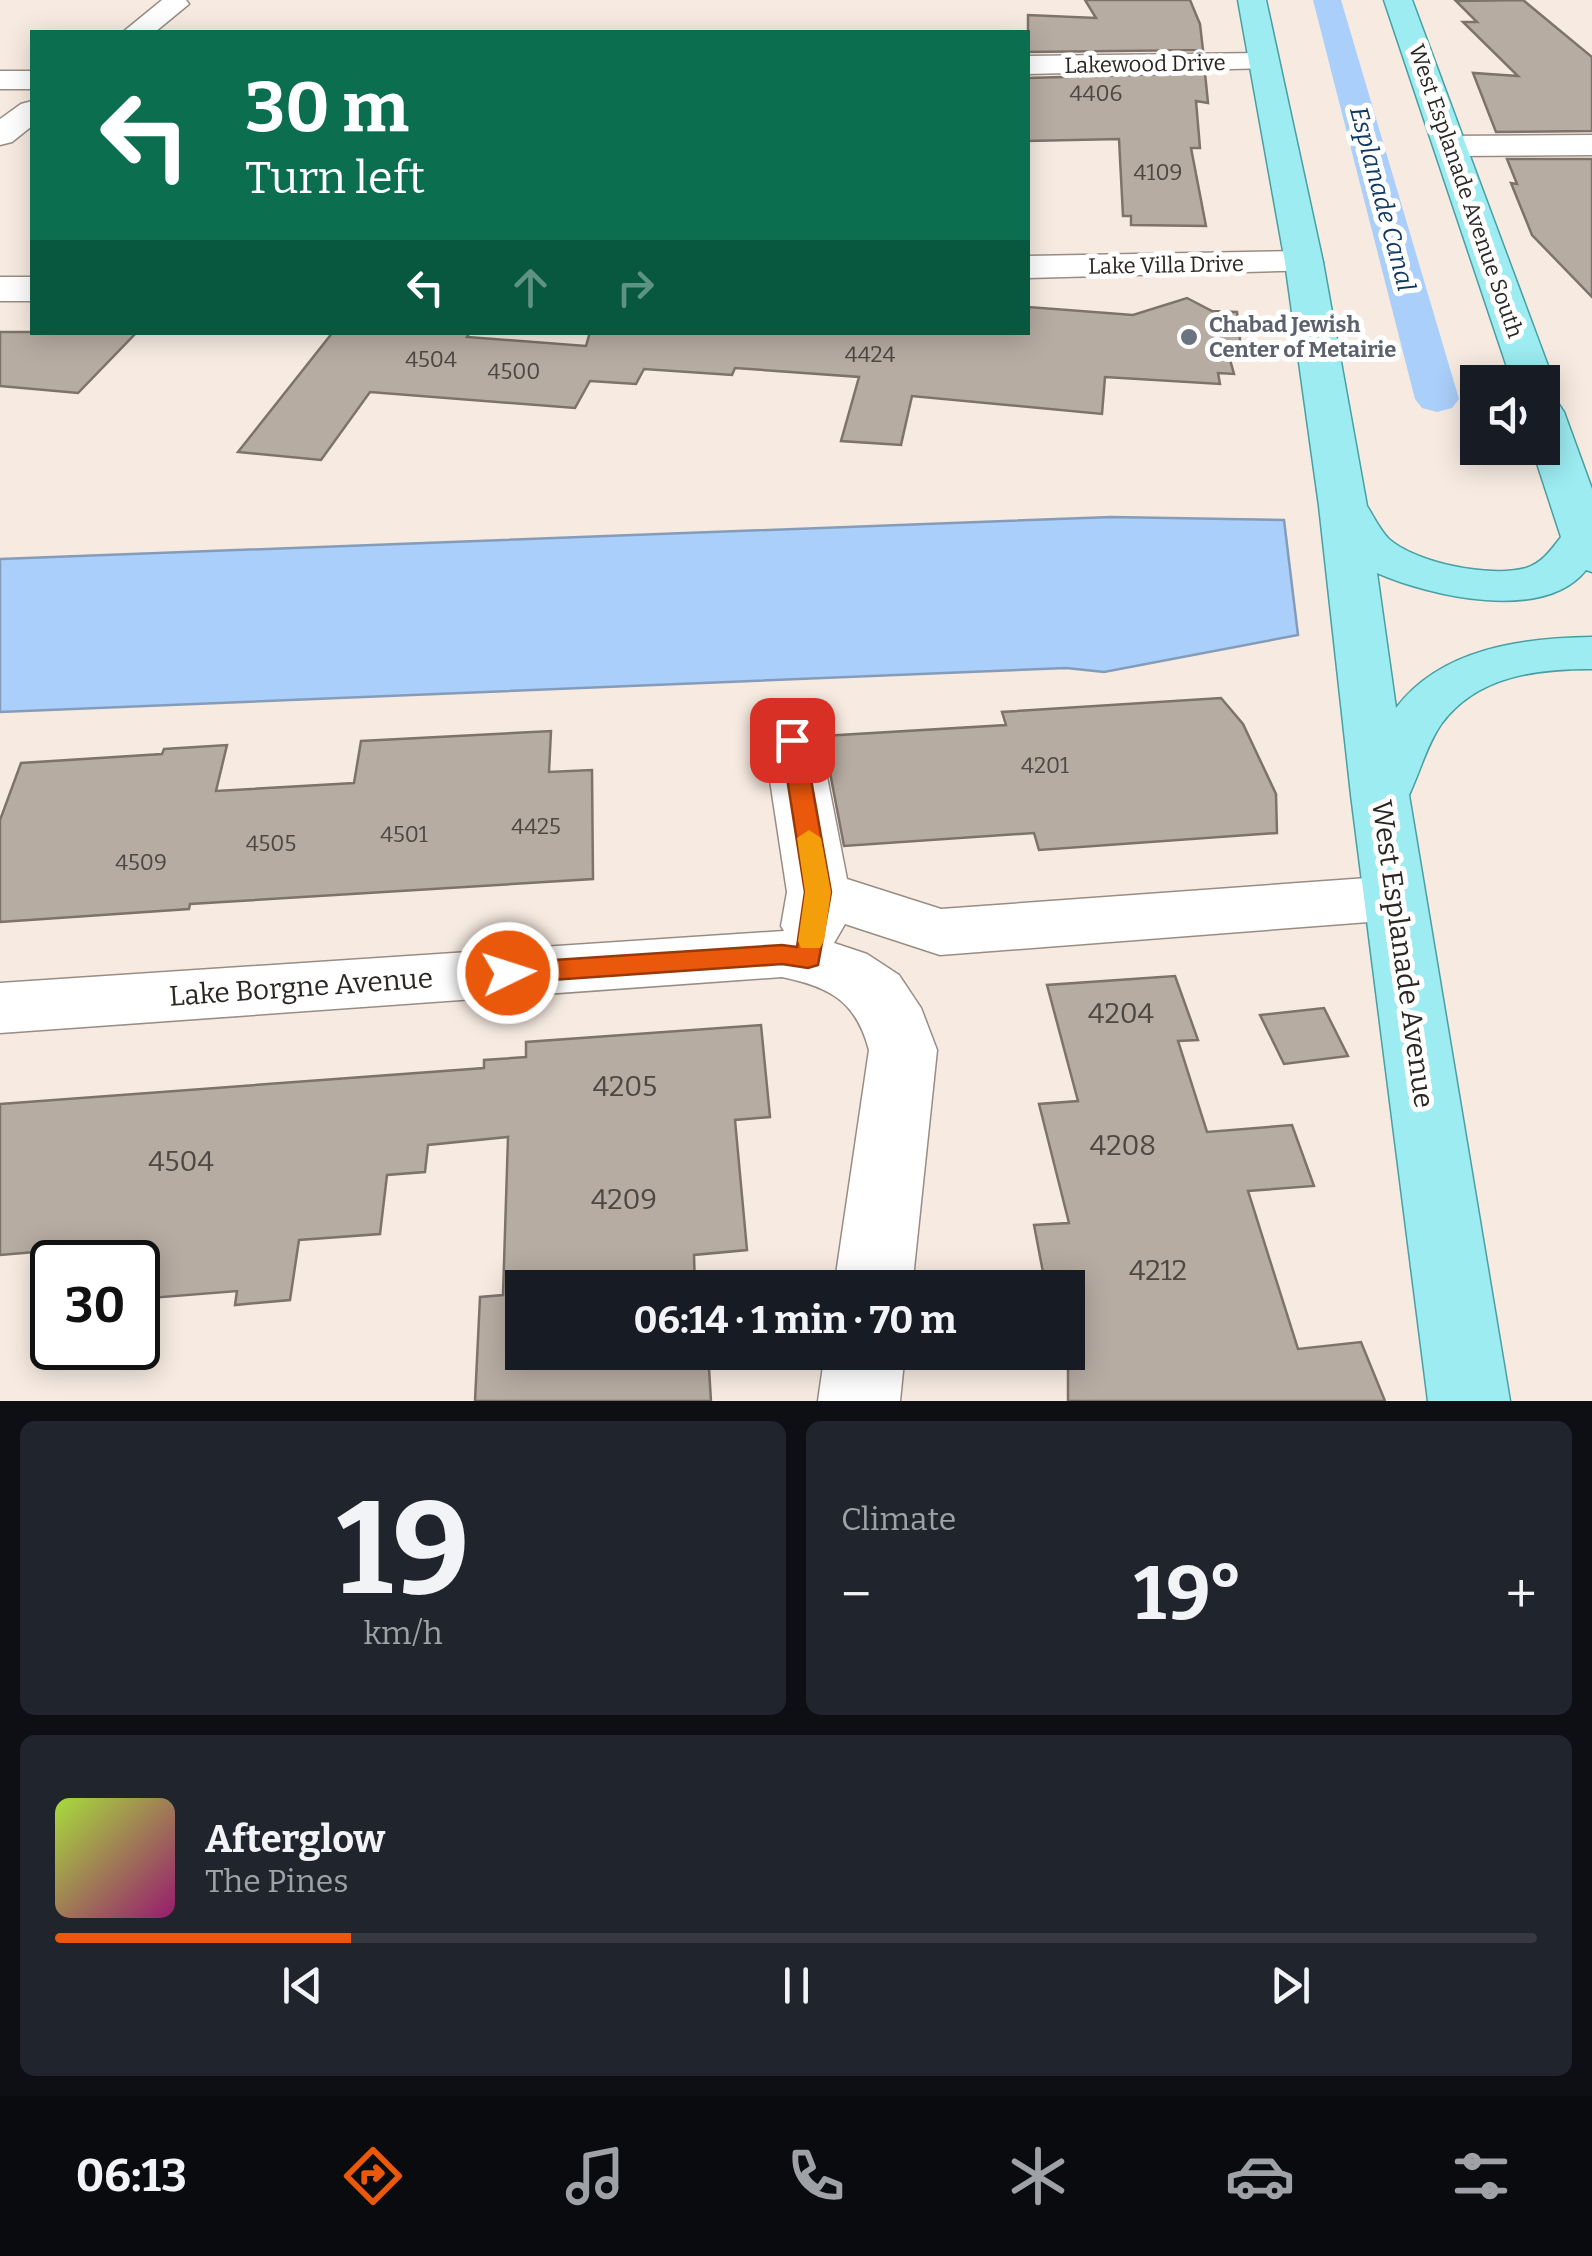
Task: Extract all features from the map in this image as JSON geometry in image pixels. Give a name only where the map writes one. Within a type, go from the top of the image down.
[{"type":"main road","name":"West Esplanade Avenue","points":[[1252,0],[1304,262],[1343,506],[1380,795],[1469,1401]]},
{"type":"main road","name":"West Esplanade Avenue South","points":[[1398,0],[1527,365]]},
{"type":"main road","points":[[1343,506],[1374,550],[1420,571],[1488,585],[1533,584],[1557,573],[1583,533],[1560,465]]},
{"type":"main road","points":[[1380,795],[1420,714],[1448,684],[1541,652],[1592,653]]},
{"type":"main road","points":[[1458,1320],[1494,1401]]},
{"type":"street","points":[[139,30],[175,4]]},
{"type":"street","name":"Lakewood Drive","points":[[1030,65],[1262,62]]},
{"type":"street","points":[[0,80],[30,80]]},
{"type":"street","points":[[0,135],[30,112]]},
{"type":"street","points":[[1452,146],[1592,144]]},
{"type":"street","name":"Lake Villa Drive","points":[[1030,268],[1304,262]]},
{"type":"street","points":[[0,290],[30,289]]},
{"type":"street","points":[[792,740],[818,892],[808,958]]},
{"type":"street","points":[[818,892],[940,932],[1395,898]]},
{"type":"street","name":"Lake Borgne Avenue","points":[[0,1008],[782,954],[842,967],[869,985],[886,1005],[898,1025],[902,1050],[875,1270]]},
{"type":"street","points":[[859,1401],[863,1370]]},
{"type":"water","points":[[1111,517],[1284,520],[1298,635],[1104,672],[1066,668],[0,712],[0,559]]},
{"type":"building","points":[[1085,0],[1190,0],[1200,24],[1203,50],[1030,52],[1028,15],[1096,18]]},
{"type":"building","points":[[1523,0],[1592,57],[1592,131],[1496,132],[1473,73],[1518,76],[1463,22],[1477,22],[1456,1]]},
{"type":"building","points":[[1205,73],[1208,103],[1196,101],[1200,148],[1191,148],[1206,226],[1131,225],[1131,216],[1123,216],[1119,139],[1030,141],[1030,78]]},
{"type":"building","points":[[1507,159],[1592,159],[1592,297],[1532,235],[1511,183],[1517,184]]},
{"type":"building","points":[[1187,298],[1212,311],[1237,312],[1241,349],[1229,356],[1234,374],[1218,373],[1220,384],[1105,377],[1102,414],[912,396],[901,445],[841,441],[859,377],[735,368],[732,375],[644,369],[636,384],[590,381],[575,408],[370,392],[321,460],[238,452],[331,335],[468,335],[586,346],[589,335],[1030,335],[1030,307],[1133,315]]},
{"type":"building","points":[[0,332],[134,335],[78,393],[0,386]]},
{"type":"building","points":[[1221,698],[1243,724],[1276,794],[1277,833],[1039,850],[1034,833],[844,846],[823,736],[1006,725],[1002,712]]},
{"type":"building","points":[[551,731],[549,772],[592,770],[593,879],[190,904],[189,909],[0,922],[0,820],[21,763],[162,754],[164,749],[227,745],[216,791],[354,783],[361,741]]},
{"type":"building","points":[[1175,976],[1198,1040],[1178,1041],[1207,1132],[1292,1125],[1314,1186],[1248,1191],[1298,1349],[1361,1342],[1385,1401],[1068,1401],[1068,1370],[1085,1370],[1085,1270],[1043,1270],[1034,1225],[1069,1223],[1039,1104],[1078,1101],[1047,985]]},
{"type":"building","points":[[1324,1008],[1348,1056],[1284,1064],[1260,1015]]},
{"type":"building","points":[[761,1025],[770,1117],[735,1120],[747,1250],[694,1255],[694,1270],[505,1270],[505,1370],[709,1370],[711,1401],[475,1401],[480,1297],[503,1295],[508,1137],[428,1145],[425,1172],[387,1175],[380,1234],[299,1240],[290,1300],[235,1305],[237,1291],[160,1297],[160,1240],[30,1240],[30,1252],[0,1255],[0,1104],[484,1068],[484,1060],[526,1057],[526,1042]]},
{"type":"waterway","name":"Esplanade Canal","points":[[1327,0],[1437,399]]},
{"type":"slow traffic","points":[[809,838],[818,892],[811,941]]},
{"type":"place","name":"Chabad Jewish Center of Metairie","points":[[1189,337]]},
{"type":"route","points":[[508,973],[782,954],[808,958],[818,892],[792,740]]}]
